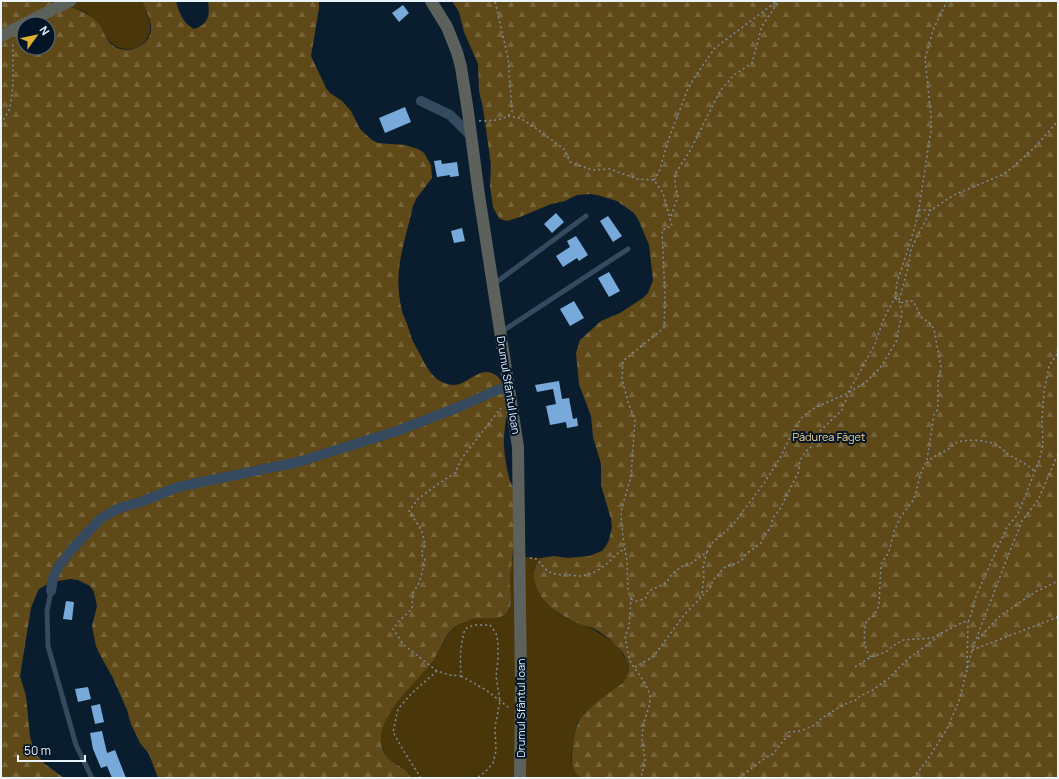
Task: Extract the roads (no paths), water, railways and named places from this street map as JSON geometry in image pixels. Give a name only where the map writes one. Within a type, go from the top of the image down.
[{"type":"main road","points":[[41,16],[70,1]]},
{"type":"main road","name":"Drumul Sfântul Ioan","points":[[431,1],[447,27],[457,52],[462,75],[518,447],[521,686],[520,778]]},
{"type":"main road","points":[[1,36],[16,28]]},
{"type":"street","points":[[421,101],[450,115],[471,136]]},
{"type":"street","points":[[51,590],[53,578],[58,567],[73,548],[100,519],[117,509],[178,488],[298,462],[400,430],[509,385]]},
{"type":"lane","points":[[493,285],[586,216]]},
{"type":"lane","points":[[500,333],[628,249]]},
{"type":"lane","points":[[51,590],[47,611],[48,646],[76,745],[92,778]]},
{"type":"park label","name":"Pădurea Făget","points":[[829,436]]}]
